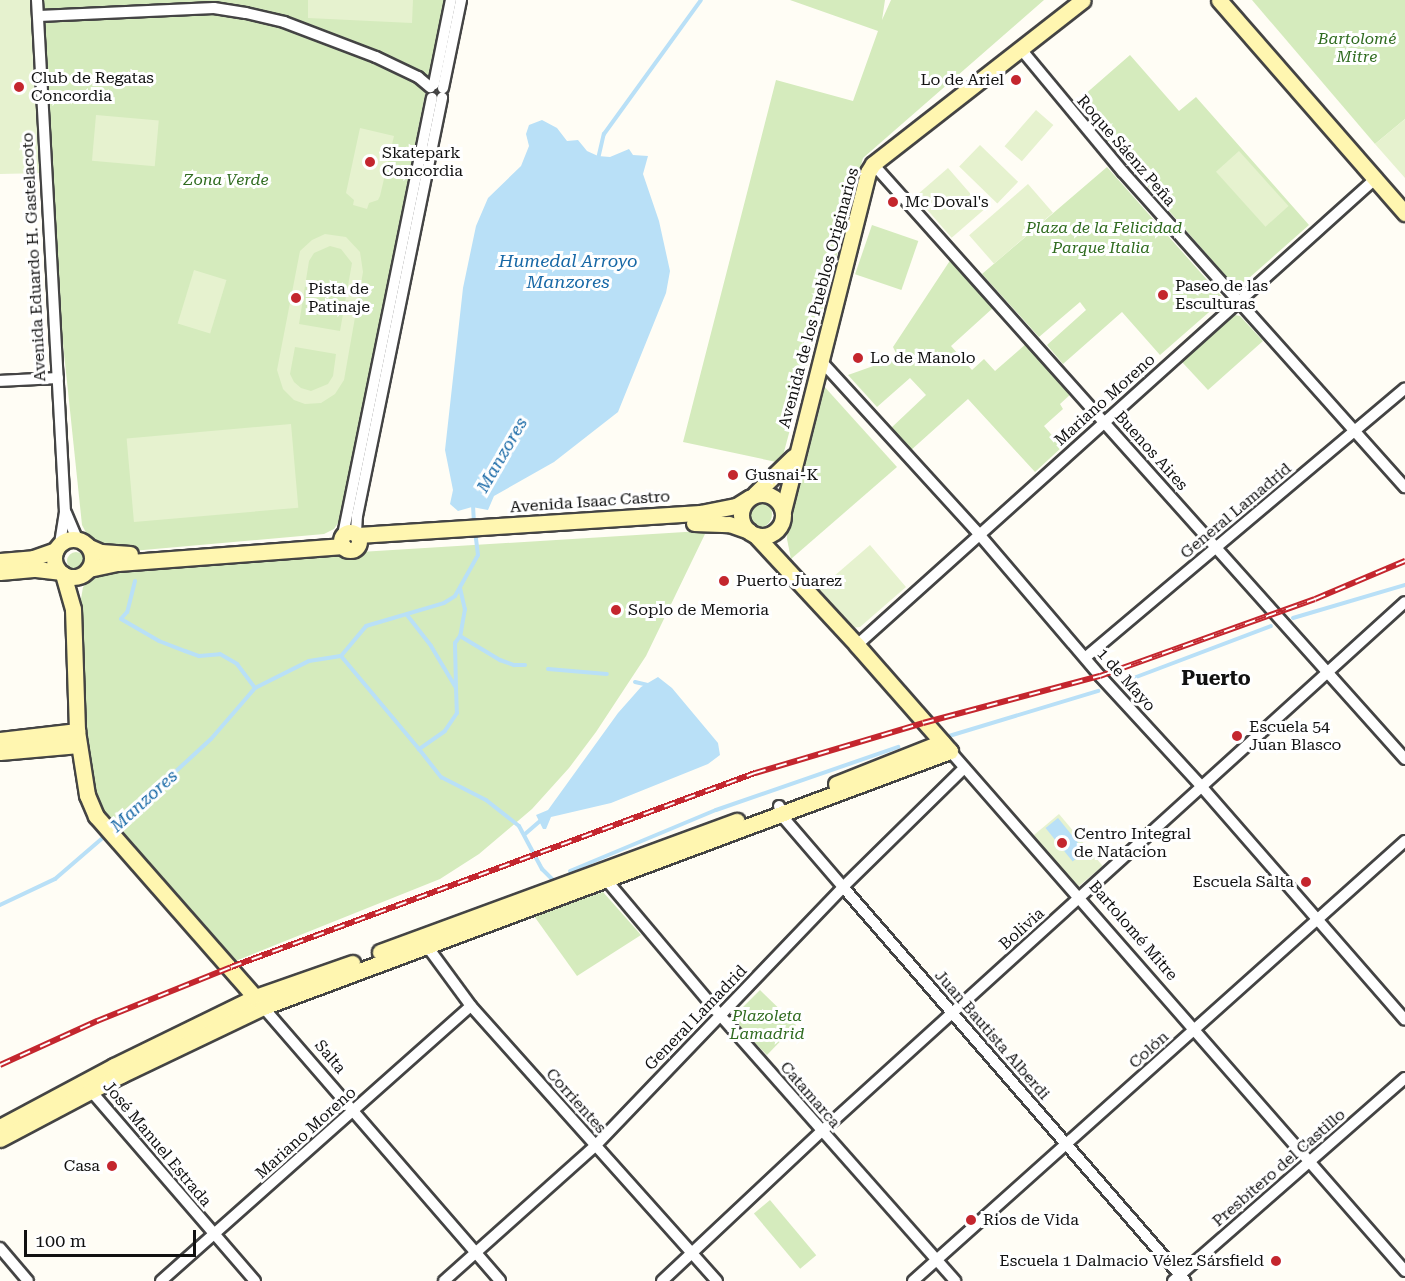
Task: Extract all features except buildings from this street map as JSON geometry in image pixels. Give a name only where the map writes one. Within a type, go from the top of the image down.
[{"type":"main road","name":"Avenida de los Pueblos Originarios","points":[[782,517],[795,455],[822,362],[868,172],[873,164],[1083,0]]},
{"type":"main road","points":[[1219,0],[1405,213]]},
{"type":"main road","name":"Avenida de los Pueblos Originarios","points":[[752,496],[795,455]]},
{"type":"main road","points":[[782,517],[768,535],[752,533],[741,516],[744,503],[752,496],[762,493],[776,499],[782,517],[783,563]]},
{"type":"main road","name":"Avenida Isaac Castro","points":[[83,543],[101,552],[119,554],[350,538],[453,534],[715,511],[736,506],[752,496]]},
{"type":"main road","name":"Avenida Isaac Castro","points":[[534,528],[711,522],[729,524],[752,533]]},
{"type":"main road","name":"Bartolomé Mitre","points":[[752,533],[783,563],[946,747]]},
{"type":"main road","name":"Avenida Isaac Castro","points":[[86,572],[118,563],[350,538]]},
{"type":"main road","points":[[0,561],[33,558],[71,539],[83,543],[92,558],[73,609]]},
{"type":"main road","points":[[58,547],[55,563],[62,573],[73,609],[78,738]]},
{"type":"main road","points":[[0,572],[36,569],[73,577],[86,572]]},
{"type":"main road","points":[[0,740],[78,738]]},
{"type":"main road","points":[[0,752],[78,738]]},
{"type":"main road","name":"Salta","points":[[78,738],[87,795],[96,816],[231,967],[259,1002]]},
{"type":"main road","points":[[0,1126],[259,1002],[781,811],[946,747]]},
{"type":"main road","points":[[0,1139],[89,1085]]},
{"type":"street","name":"Avenida Eduardo H. Gastelacoto","points":[[38,0],[65,512],[58,547]]},
{"type":"street","points":[[350,538],[436,91],[451,0]]},
{"type":"street","points":[[436,91],[461,0]]},
{"type":"street","points":[[39,16],[214,8],[246,13],[284,22],[376,57],[418,77],[436,91]]},
{"type":"street","name":"Roque Sáenz Peña","points":[[1020,48],[1123,172],[1405,487]]},
{"type":"street","name":"Buenos Aires","points":[[873,164],[1217,546],[1405,759]]},
{"type":"street","name":"Mariano Moreno","points":[[857,645],[978,533],[1375,179]]},
{"type":"street","name":"1 de Mayo","points":[[822,362],[978,533],[1405,1020]]},
{"type":"street","points":[[0,381],[58,378]]},
{"type":"street","name":"General Lamadrid","points":[[1086,657],[1356,432],[1405,388]]},
{"type":"street","name":"Avenida Eduardo H. Gastelacoto","points":[[65,512],[83,543]]},
{"type":"street","name":"Bolivia","points":[[662,1281],[822,1131],[1405,602]]},
{"type":"street","name":"Bartolomé Mitre","points":[[946,747],[1405,1271]]},
{"type":"street","name":"General Lamadrid","points":[[444,1281],[596,1145],[843,887],[964,768]]},
{"type":"street","name":"Juan Bautista Alberdi","points":[[781,811],[843,887],[1067,1144],[1180,1279]]},
{"type":"street","name":"Colón","points":[[913,1281],[1405,841]]},
{"type":"street","name":"Catamarca","points":[[603,875],[720,1015],[955,1281]]},
{"type":"street","name":"Corrientes","points":[[424,941],[471,1006],[717,1281]]},
{"type":"street","name":"Salta","points":[[259,1002],[500,1281]]},
{"type":"street","name":"Mariano Moreno","points":[[161,1281],[471,1006]]},
{"type":"street","name":"Presbítero del Castillo","points":[[1180,1279],[1308,1160],[1405,1078]]},
{"type":"street","name":"José Manuel Estrada","points":[[89,1085],[255,1281]]},
{"type":"street","points":[[0,1248],[28,1281]]},
{"type":"green space","name":"Club de Regatas Concordia","points":[[0,0],[32,0],[44,173],[0,174]]},
{"type":"green space","name":"Zona Verde","points":[[27,0],[444,0],[340,520],[334,529],[324,534],[121,552],[91,542],[82,525]]},
{"type":"green space","points":[[308,0],[413,0],[412,23],[308,18]]},
{"type":"green space","points":[[790,0],[885,0],[882,20],[891,0],[1044,0],[863,158],[781,463],[683,442],[776,80],[853,101],[878,31]]},
{"type":"green space","name":"Bartolomé Mitre","points":[[1252,0],[1405,0],[1405,119],[1375,144]]},
{"type":"green space","name":"Parque Italia","points":[[1130,55],[1179,111],[1196,97],[1309,225],[1241,285],[1231,282],[1075,103]]},
{"type":"green space","points":[[1036,110],[1053,125],[1022,161],[1005,146]]},
{"type":"green space","points":[[96,115],[159,120],[155,166],[92,161]]},
{"type":"green space","points":[[1405,119],[1405,178],[1375,144]]},
{"type":"green space","name":"Skatepark Concordia","points":[[360,128],[394,136],[380,196],[378,200],[369,203],[367,209],[353,205],[354,200],[346,193]]},
{"type":"green space","points":[[980,145],[1018,182],[997,203],[959,167]]},
{"type":"green space","points":[[1239,151],[1289,206],[1265,227],[1216,172]]},
{"type":"green space","name":"Parque Italia","points":[[1107,167],[1224,299],[1160,355],[1122,312],[1063,364],[1047,345],[1086,310],[1080,302],[1039,337],[982,274]]},
{"type":"green space","points":[[948,168],[984,210],[952,238],[916,196]]},
{"type":"green space","points":[[1028,184],[1053,213],[994,264],[969,235]]},
{"type":"green space","points":[[872,225],[918,241],[901,290],[855,274]]},
{"type":"green space","name":"Pista de Patinaje","points":[[325,234],[346,237],[360,252],[363,272],[344,380],[335,394],[321,403],[305,404],[294,400],[283,389],[277,370],[300,251],[312,240]],"holes":[[[330,246],[341,249],[352,263],[340,331],[299,324],[309,261],[314,253]],[[295,347],[336,354],[333,376],[328,384],[311,391],[301,388],[294,382],[290,374]]]},
{"type":"green space","points":[[951,259],[994,307],[951,346],[972,370],[984,359],[995,371],[1027,343],[1072,393],[1060,404],[1063,409],[1044,426],[1062,447],[1035,472],[968,399],[910,451],[890,429],[926,395],[910,378],[877,407],[848,375],[893,359],[897,355],[893,347]]},
{"type":"green space","points":[[194,270],[227,280],[210,333],[178,324]]},
{"type":"green space","points":[[1235,315],[1240,316],[1263,341],[1208,390],[1182,362]]},
{"type":"green space","points":[[822,384],[897,467],[791,559],[787,539],[788,512]]},
{"type":"green space","points":[[291,424],[298,508],[134,522],[127,438]]},
{"type":"green space","points":[[758,500],[768,504],[772,514],[768,524],[758,528],[748,524],[744,514],[748,504]]},
{"type":"green space","points":[[701,531],[705,534],[646,656],[596,732],[569,768],[532,809],[479,854],[440,879],[233,962],[98,804],[91,780],[85,732],[80,605],[83,587],[97,574],[339,553],[351,556],[360,552]]},
{"type":"green space","points":[[870,545],[906,587],[860,627],[851,628],[818,590]]},
{"type":"green space","points":[[76,552],[82,555],[85,561],[82,567],[76,570],[70,567],[67,561],[70,555]]},
{"type":"green space","name":"Centro Integral de Natacion","points":[[1059,814],[1103,866],[1077,887],[1034,835]]},
{"type":"green space","points":[[603,892],[641,935],[577,976],[534,916]]},
{"type":"green space","name":"Plazoleta Lamadrid","points":[[760,990],[796,1025],[767,1055],[736,1024],[737,1013]]},
{"type":"green space","points":[[770,1200],[816,1255],[800,1269],[754,1213]]},
{"type":"water","name":"Humedal Arroyo Manzores","points":[[542,120],[557,128],[567,141],[578,140],[587,151],[598,156],[610,157],[629,149],[633,155],[648,156],[643,174],[659,221],[670,271],[666,293],[618,412],[554,462],[494,496],[488,510],[472,507],[458,511],[450,504],[453,490],[445,450],[463,288],[476,226],[488,198],[521,166],[529,146],[526,134],[529,125]]},
{"type":"water","points":[[658,677],[672,688],[718,743],[720,755],[708,764],[611,803],[551,817],[546,829],[543,829],[536,815],[548,810],[618,713],[641,687]]},
{"type":"water","points":[[1058,818],[1085,851],[1073,861],[1046,828]]},
{"type":"waterway","name":"Manzores","points":[[598,159],[604,134],[701,0]]},
{"type":"waterway","name":"Manzores","points":[[473,505],[474,524]]},
{"type":"waterway","name":"Manzores","points":[[112,830],[211,739],[255,688],[309,661],[341,656],[366,626],[444,603],[455,596],[478,555],[475,531]]},
{"type":"waterway","points":[[135,581],[127,612],[121,619],[159,641],[199,656],[220,654],[237,664],[255,688]]},
{"type":"waterway","points":[[1293,618],[1405,585]]},
{"type":"waterway","points":[[460,588],[465,609],[460,636],[500,660],[514,665],[525,665]]},
{"type":"waterway","points":[[407,615],[431,646],[456,688],[457,713],[445,731],[419,749],[441,777],[486,800],[519,826],[542,869],[554,881],[558,881]]},
{"type":"waterway","points":[[1123,682],[1271,626]]},
{"type":"waterway","points":[[456,688],[455,643],[460,636]]},
{"type":"waterway","points":[[341,656],[419,749]]},
{"type":"waterway","points":[[548,669],[607,674]]},
{"type":"waterway","points":[[635,682],[648,685]]},
{"type":"waterway","points":[[949,736],[1098,691]]},
{"type":"waterway","points":[[570,871],[716,810],[898,747]]},
{"type":"waterway","points":[[525,834],[542,819]]},
{"type":"waterway","name":"Manzores","points":[[0,905],[55,879],[106,835]]},
{"type":"railway","points":[[0,1065],[97,1021],[231,967],[755,773],[923,723],[1100,676],[1315,599],[1405,561]]},
{"type":"place","name":"Lo de Ariel","points":[[1016,80]]},
{"type":"place","name":"Club de Regatas Concordia","points":[[19,87]]},
{"type":"place","name":"Skatepark Concordia","points":[[370,162]]},
{"type":"place","name":"Mc Doval's","points":[[893,202]]},
{"type":"place","name":"Paseo de las Esculturas","points":[[1163,295]]},
{"type":"place","name":"Pista de Patinaje","points":[[296,298]]},
{"type":"place","name":"Lo de Manolo","points":[[858,358]]},
{"type":"place","name":"Gusnai-K","points":[[733,475]]},
{"type":"place","name":"Puerto Juarez","points":[[724,581]]},
{"type":"place","name":"Soplo de Memoria","points":[[616,610]]},
{"type":"place","name":"Escuela 54 Juan Blasco","points":[[1237,736]]},
{"type":"place","name":"Centro Integral de Natacion","points":[[1062,843]]},
{"type":"place","name":"Escuela Salta","points":[[1306,882]]},
{"type":"place","name":"Casa","points":[[112,1166]]},
{"type":"place","name":"Rios de Vida","points":[[971,1220]]},
{"type":"place","name":"Escuela 1 Dalmacio Vélez Sársfield","points":[[1276,1261]]},
{"type":"district","name":"Puerto","points":[[1216,678]]},
{"type":"park label","name":"Plaza de la Felicidad","points":[[1104,228]]}]
